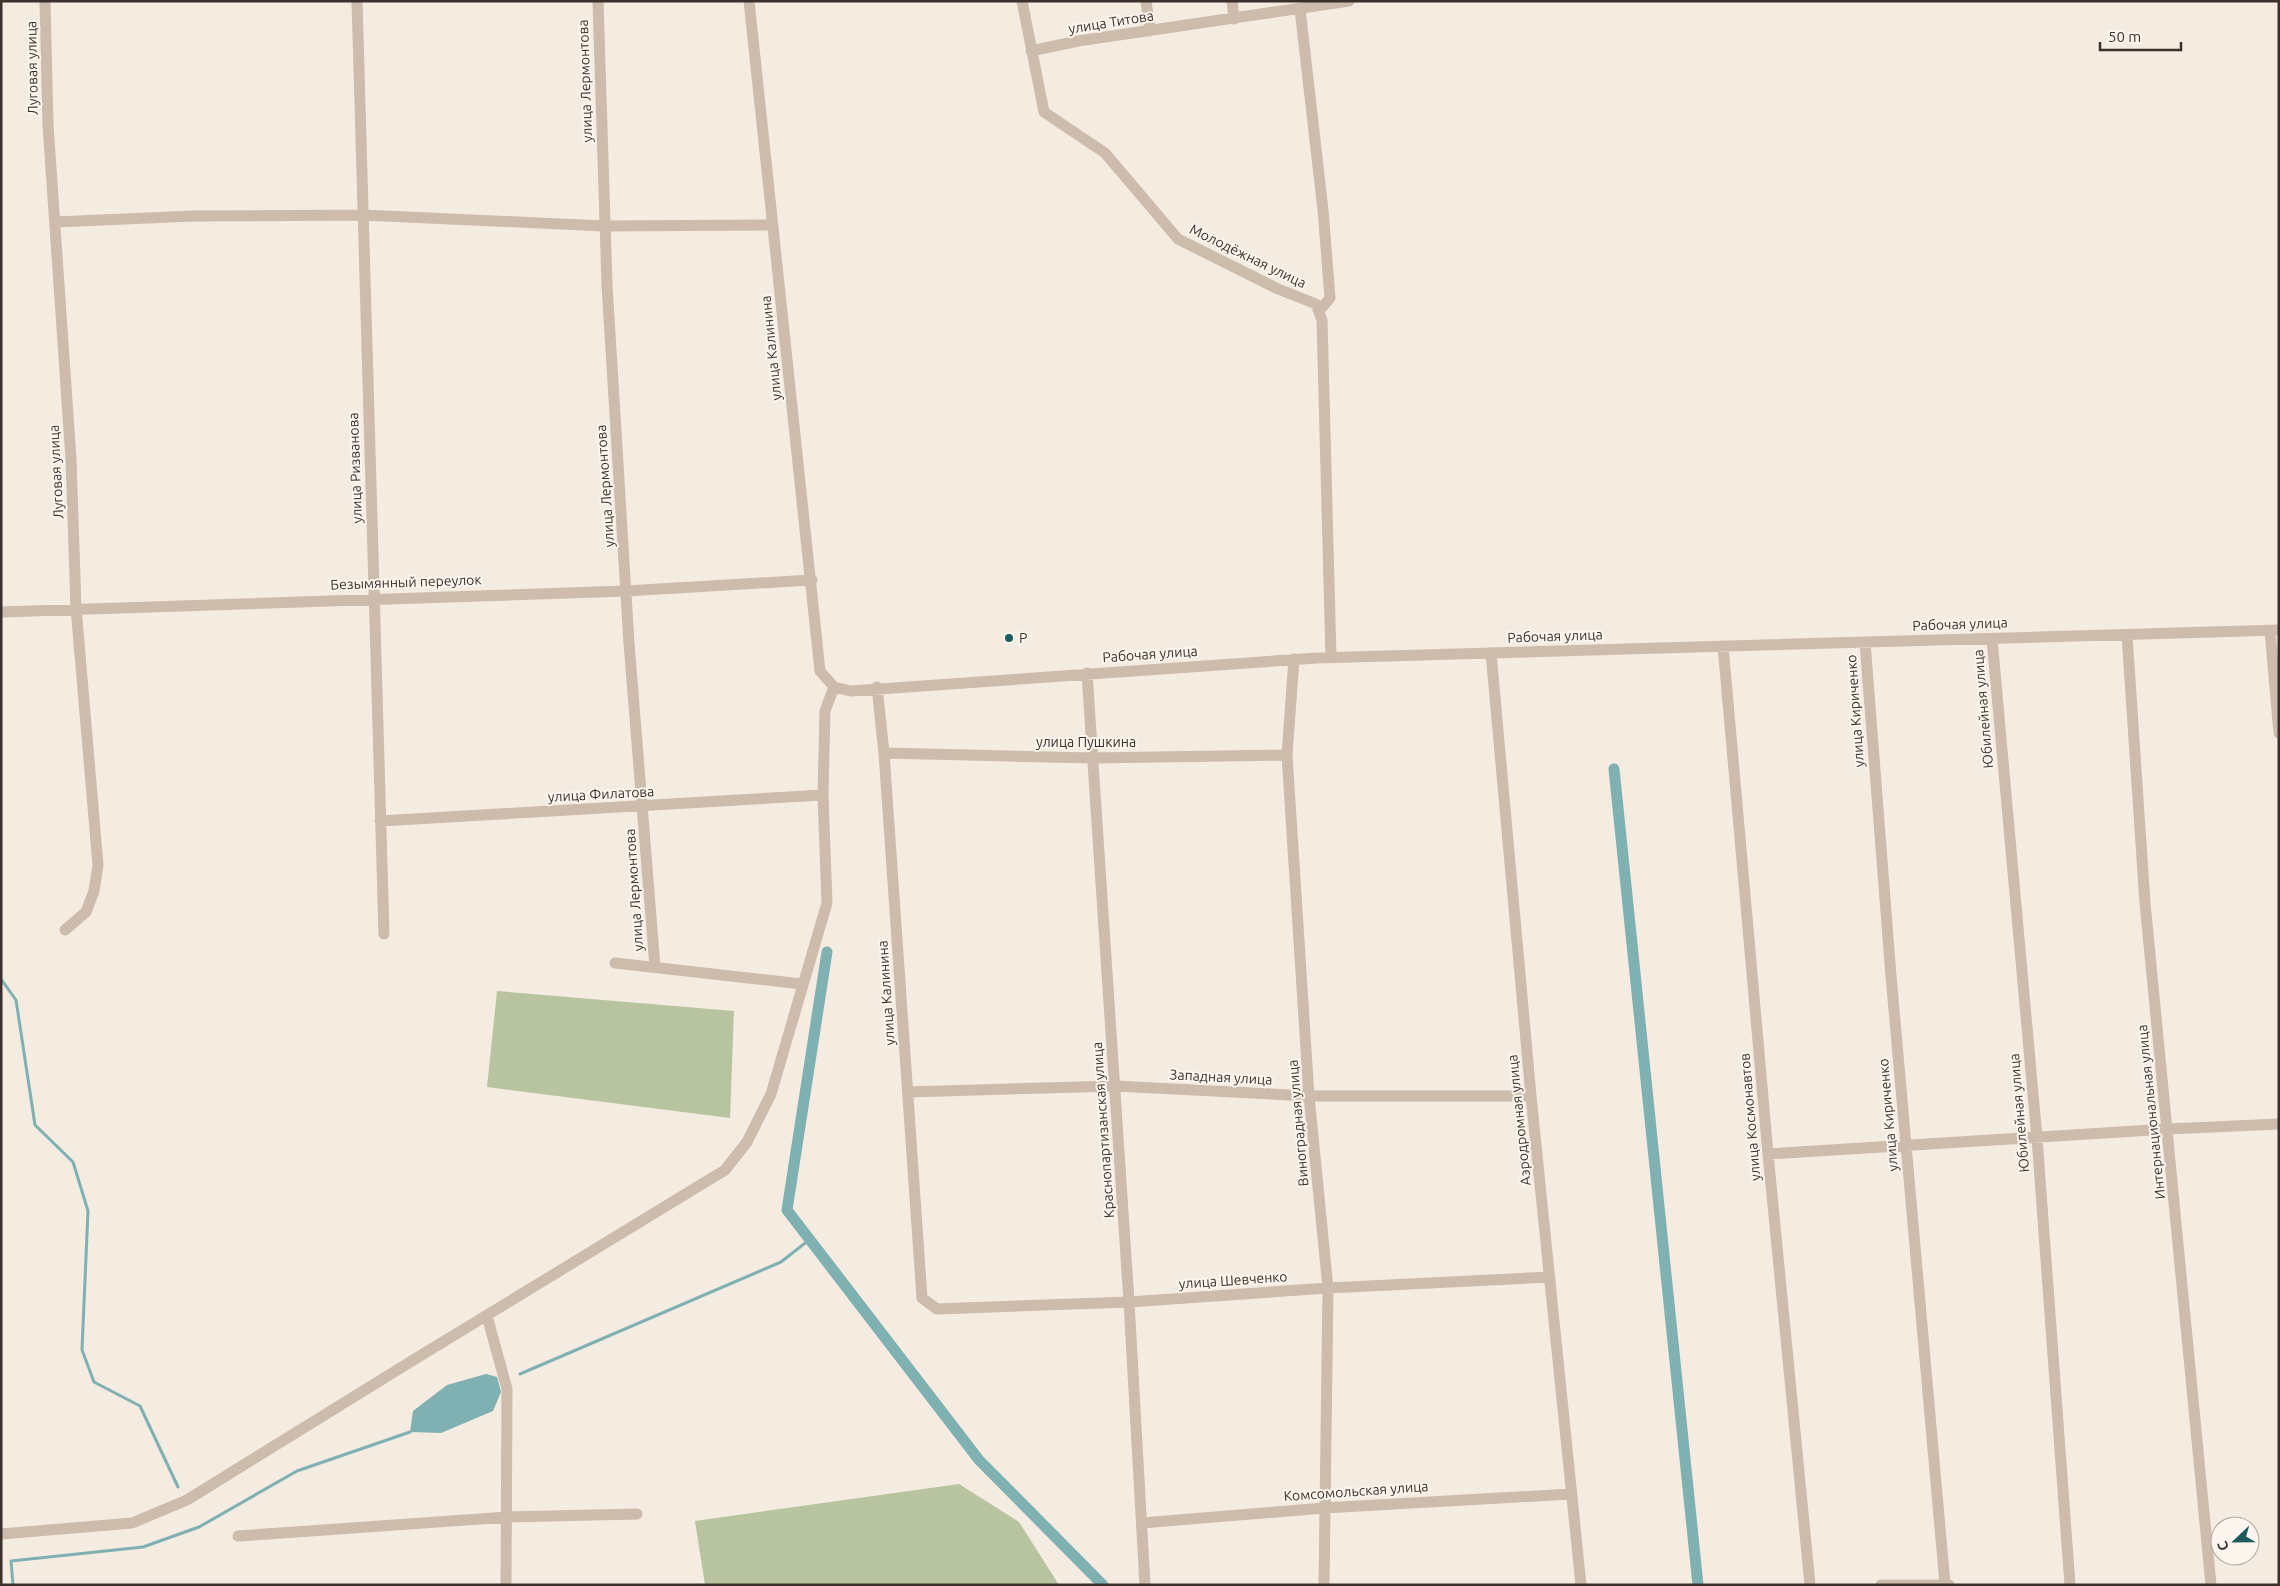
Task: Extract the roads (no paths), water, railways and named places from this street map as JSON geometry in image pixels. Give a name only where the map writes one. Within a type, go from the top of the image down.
[{"type":"street","name":"Луговая улица","points":[[45,1],[48,125],[71,459],[76,608],[98,865],[94,892],[86,912],[65,930]]},
{"type":"street","name":"улица Ризванова","points":[[357,1],[384,934]]},
{"type":"street","name":"улица Лермонтова","points":[[598,1],[604,226],[626,591],[655,968]]},
{"type":"street","name":"улица Калинина","points":[[749,1],[812,580],[820,671],[834,687]]},
{"type":"street","name":"Молодёжная улица","points":[[1022,1],[1030,50],[1044,112],[1105,153],[1178,239],[1278,289],[1316,304],[1320,316]]},
{"type":"street","points":[[1146,1],[1150,31]]},
{"type":"street","points":[[1232,1],[1234,19]]},
{"type":"street","name":"улица Титова","points":[[1030,50],[1346,2]]},
{"type":"street","points":[[1300,9],[1323,210],[1330,298],[1320,316],[1331,657]]},
{"type":"street","points":[[55,222],[194,216],[363,215],[604,226],[772,226]]},
{"type":"street","name":"Безымянный переулок","points":[[1,612],[626,591],[812,580]]},
{"type":"street","points":[[2274,630],[2279,733]]},
{"type":"street","name":"Рабочая улица","points":[[834,687],[851,691],[876,687],[1331,657],[2274,630]]},
{"type":"street","name":"Интернациональная улица","points":[[2127,635],[2145,903],[2211,1585]]},
{"type":"street","name":"Юбилейная улица","points":[[1992,639],[2037,1138],[2070,1585]]},
{"type":"street","name":"улица Кириченко","points":[[1865,642],[1877,818],[1945,1584]]},
{"type":"street","name":"улица Космонавтов","points":[[1723,646],[1768,1154],[1810,1585]]},
{"type":"street","name":"Аэродромная улица","points":[[1491,653],[1531,1096],[1582,1585]]},
{"type":"street","name":"Виноградная улица","points":[[1294,659],[1287,755],[1310,1096],[1328,1288],[1324,1585]]},
{"type":"street","name":"Краснопартизанская улица","points":[[1087,673],[1129,1302],[1145,1585]]},
{"type":"street","points":[[2,1536],[132,1523],[187,1500],[725,1170],[747,1142],[771,1094],[827,903],[823,795],[825,711],[834,687]]},
{"type":"street","name":"улица Калинина","points":[[876,687],[884,754],[922,1298]]},
{"type":"street","name":"улица Пушкина","points":[[884,754],[1092,758],[1287,755]]},
{"type":"street","name":"улица Филатова","points":[[380,822],[823,795]]},
{"type":"street","points":[[615,963],[802,984]]},
{"type":"street","name":"Западная улица","points":[[908,1092],[1115,1086],[1310,1096],[1531,1096]]},
{"type":"street","points":[[1768,1154],[1906,1147],[2168,1129],[2279,1124]]},
{"type":"street","name":"улица Шевченко","points":[[922,1298],[937,1309],[1129,1302],[1328,1288],[1550,1278]]},
{"type":"street","points":[[487,1316],[507,1389],[508,1517],[506,1585]]},
{"type":"street","name":"Комсомольская улица","points":[[1142,1522],[1324,1508],[1572,1494]]},
{"type":"street","points":[[238,1536],[508,1517],[637,1514]]},
{"type":"street","points":[[1881,1585],[1949,1585]]},
{"type":"water","points":[[486,1374],[497,1377],[501,1392],[493,1411],[441,1433],[410,1432],[413,1411],[447,1385]]},
{"type":"waterway","points":[[1614,769],[1698,1585]]},
{"type":"waterway","points":[[827,952],[787,1210],[979,1460],[1103,1585]]},
{"type":"waterway","points":[[1,979],[16,1000],[35,1125],[73,1162],[88,1211],[82,1350],[94,1382],[140,1406],[178,1487]]},
{"type":"waterway","points":[[520,1374],[781,1262],[809,1240]]},
{"type":"waterway","points":[[13,1585],[11,1561],[143,1547],[199,1527],[297,1471],[410,1432]]},
{"type":"place","name":"Р","points":[[1009,638]]}]
